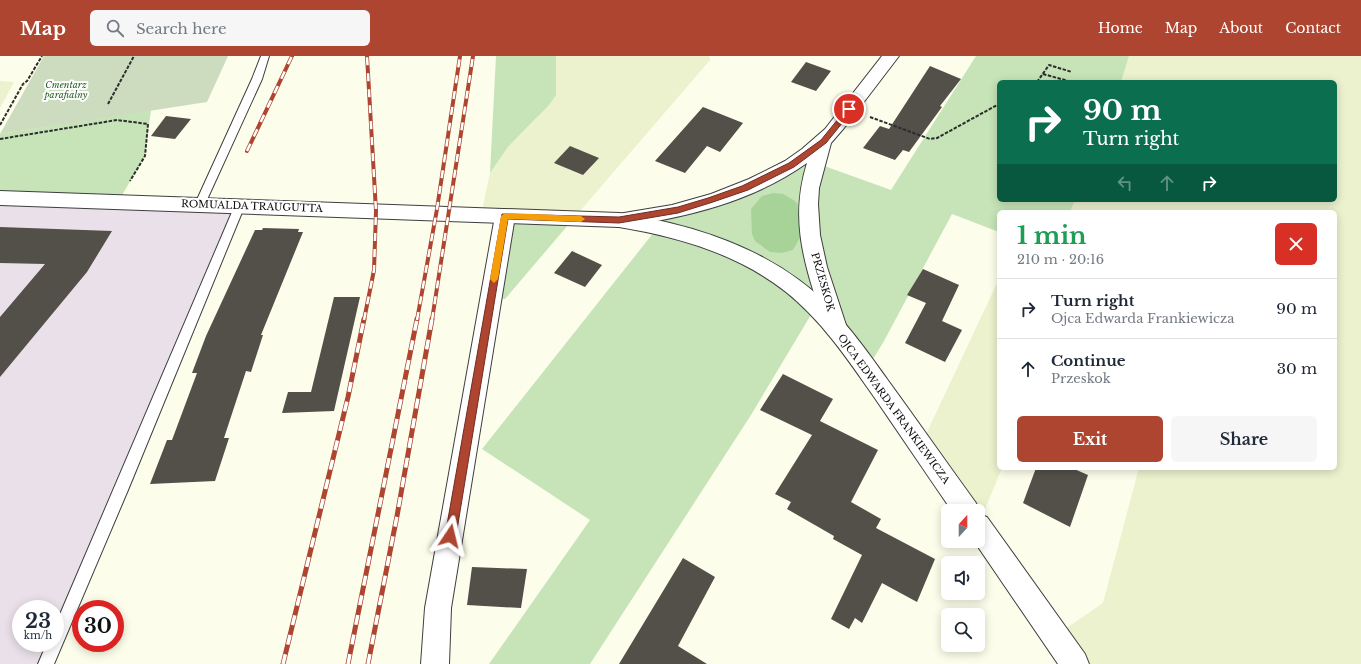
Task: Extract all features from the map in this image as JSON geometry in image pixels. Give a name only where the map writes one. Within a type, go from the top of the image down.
[{"type":"street","name":"PRZESKOK","points":[[619,220],[678,210],[745,188],[791,165],[823,142],[872,78],[891,56]]},
{"type":"street","name":"PRZESKOK","points":[[823,142],[811,184],[808,204],[809,223],[816,264],[836,328]]},
{"type":"street","name":"ROMUALDA TRAUGUTTA","points":[[0,198],[240,205],[505,216]]},
{"type":"street","name":"OJCA EDWARDA FRANKIEWICZA","points":[[505,216],[619,220],[648,224],[717,243],[758,263],[793,287],[836,328],[867,369],[962,504]]},
{"type":"street","points":[[435,664],[438,608],[505,216]]},
{"type":"street","points":[[985,536],[1075,664]]},
{"type":"lane","points":[[200,204],[257,79],[265,56]]},
{"type":"lane","points":[[46,664],[122,490],[240,205]]},
{"type":"path","points":[[0,125],[23,84],[27,81],[42,56]]},
{"type":"path","points":[[108,104],[134,56]]},
{"type":"path","points":[[1038,80],[1049,65],[1072,72]]},
{"type":"path","points":[[1043,74],[1065,80]]},
{"type":"path","points":[[849,109],[930,139],[938,138],[997,105]]},
{"type":"path","points":[[0,139],[117,120],[148,124],[145,156],[118,202]]},
{"type":"shaded area","points":[[0,198],[240,205],[121,490],[74,600],[72,600],[72,604],[64,622],[64,600],[12,600],[12,652],[51,652],[46,664],[0,664]]},
{"type":"green space","name":"Cmentarz parafialny","points":[[44,56],[228,56],[207,102],[0,134]]},
{"type":"green space","points":[[496,56],[556,56],[556,95],[549,105],[508,147],[490,173]]},
{"type":"green space","points":[[556,56],[709,56],[710,60],[574,218],[481,215],[490,173],[508,147],[535,120],[556,95]]},
{"type":"green space","points":[[976,56],[1129,56],[1122,80],[997,80],[997,202],[1074,202],[1071,210],[997,210],[997,231],[952,214],[884,341],[867,369],[815,308],[751,415],[590,664],[489,664],[590,520],[482,449],[658,227],[648,224],[710,200],[823,141],[816,163],[891,190]]},
{"type":"green space","points":[[1129,56],[1361,56],[1361,664],[1075,664],[1055,636],[1103,603],[1138,470],[1337,470],[1337,210],[1071,210],[1074,202],[1337,202],[1337,80],[1122,80]]},
{"type":"green space","points":[[0,81],[14,82],[0,108]]},
{"type":"green space","points":[[151,110],[145,156],[118,202],[0,198],[0,134]]},
{"type":"green space","points":[[773,193],[783,194],[795,201],[799,206],[801,236],[793,250],[782,253],[770,252],[755,241],[752,234],[751,209],[762,196]]},
{"type":"green space","points":[[505,216],[574,218],[505,299],[491,298]]},
{"type":"green space","points":[[997,283],[997,470],[1001,470],[985,509],[985,504],[972,504],[921,445]]},
{"type":"building","points":[[806,62],[831,71],[816,91],[791,82]]},
{"type":"building","points":[[930,66],[961,79],[940,106],[942,107],[909,152],[903,150],[895,160],[863,148],[880,126],[889,129]]},
{"type":"building","points":[[703,107],[743,123],[720,152],[707,146],[685,173],[655,161]]},
{"type":"building","points":[[166,116],[191,119],[175,139],[151,136]]},
{"type":"building","points":[[570,146],[599,158],[583,175],[554,163]]},
{"type":"building","points":[[0,227],[112,231],[87,272],[0,377],[0,317],[45,264],[0,263]]},
{"type":"building","points":[[263,228],[299,229],[298,232],[303,232],[261,335],[263,335],[251,372],[246,371],[224,438],[229,438],[215,481],[150,484],[167,440],[172,440],[197,373],[192,373],[206,336],[255,230],[262,230]]},
{"type":"building","points":[[572,251],[602,265],[585,287],[554,273]]},
{"type":"building","points":[[923,269],[959,285],[942,321],[962,330],[945,362],[905,343],[926,303],[907,295]]},
{"type":"building","points":[[334,297],[360,297],[334,411],[282,413],[288,392],[311,392]]},
{"type":"building","points":[[783,374],[833,399],[820,421],[878,450],[851,502],[881,519],[876,528],[935,559],[917,602],[882,583],[862,623],[855,618],[849,629],[831,619],[862,555],[833,539],[834,536],[787,509],[791,502],[775,494],[812,435],[760,410]]},
{"type":"building","points":[[1035,470],[1077,470],[1088,475],[1070,527],[1023,503]]},
{"type":"building","points":[[683,558],[715,577],[678,646],[707,664],[619,664]]},
{"type":"building","points":[[472,567],[527,569],[521,608],[467,605]]},
{"type":"railway","points":[[247,151],[292,56]]},
{"type":"railway","points":[[364,320],[374,270],[376,211],[367,56]]},
{"type":"railway","points":[[417,320],[437,209],[460,56]]},
{"type":"railway","points":[[432,320],[473,56]]},
{"type":"railway","points":[[283,664],[348,397],[364,319]]},
{"type":"railway","points":[[348,664],[417,319]]},
{"type":"railway","points":[[368,664],[397,516],[432,319]]},
{"type":"slow traffic","points":[[494,279],[505,216],[581,219]]},
{"type":"route","points":[[450,536],[505,216],[619,220],[678,210],[745,188],[791,165],[823,142],[849,109]]}]
